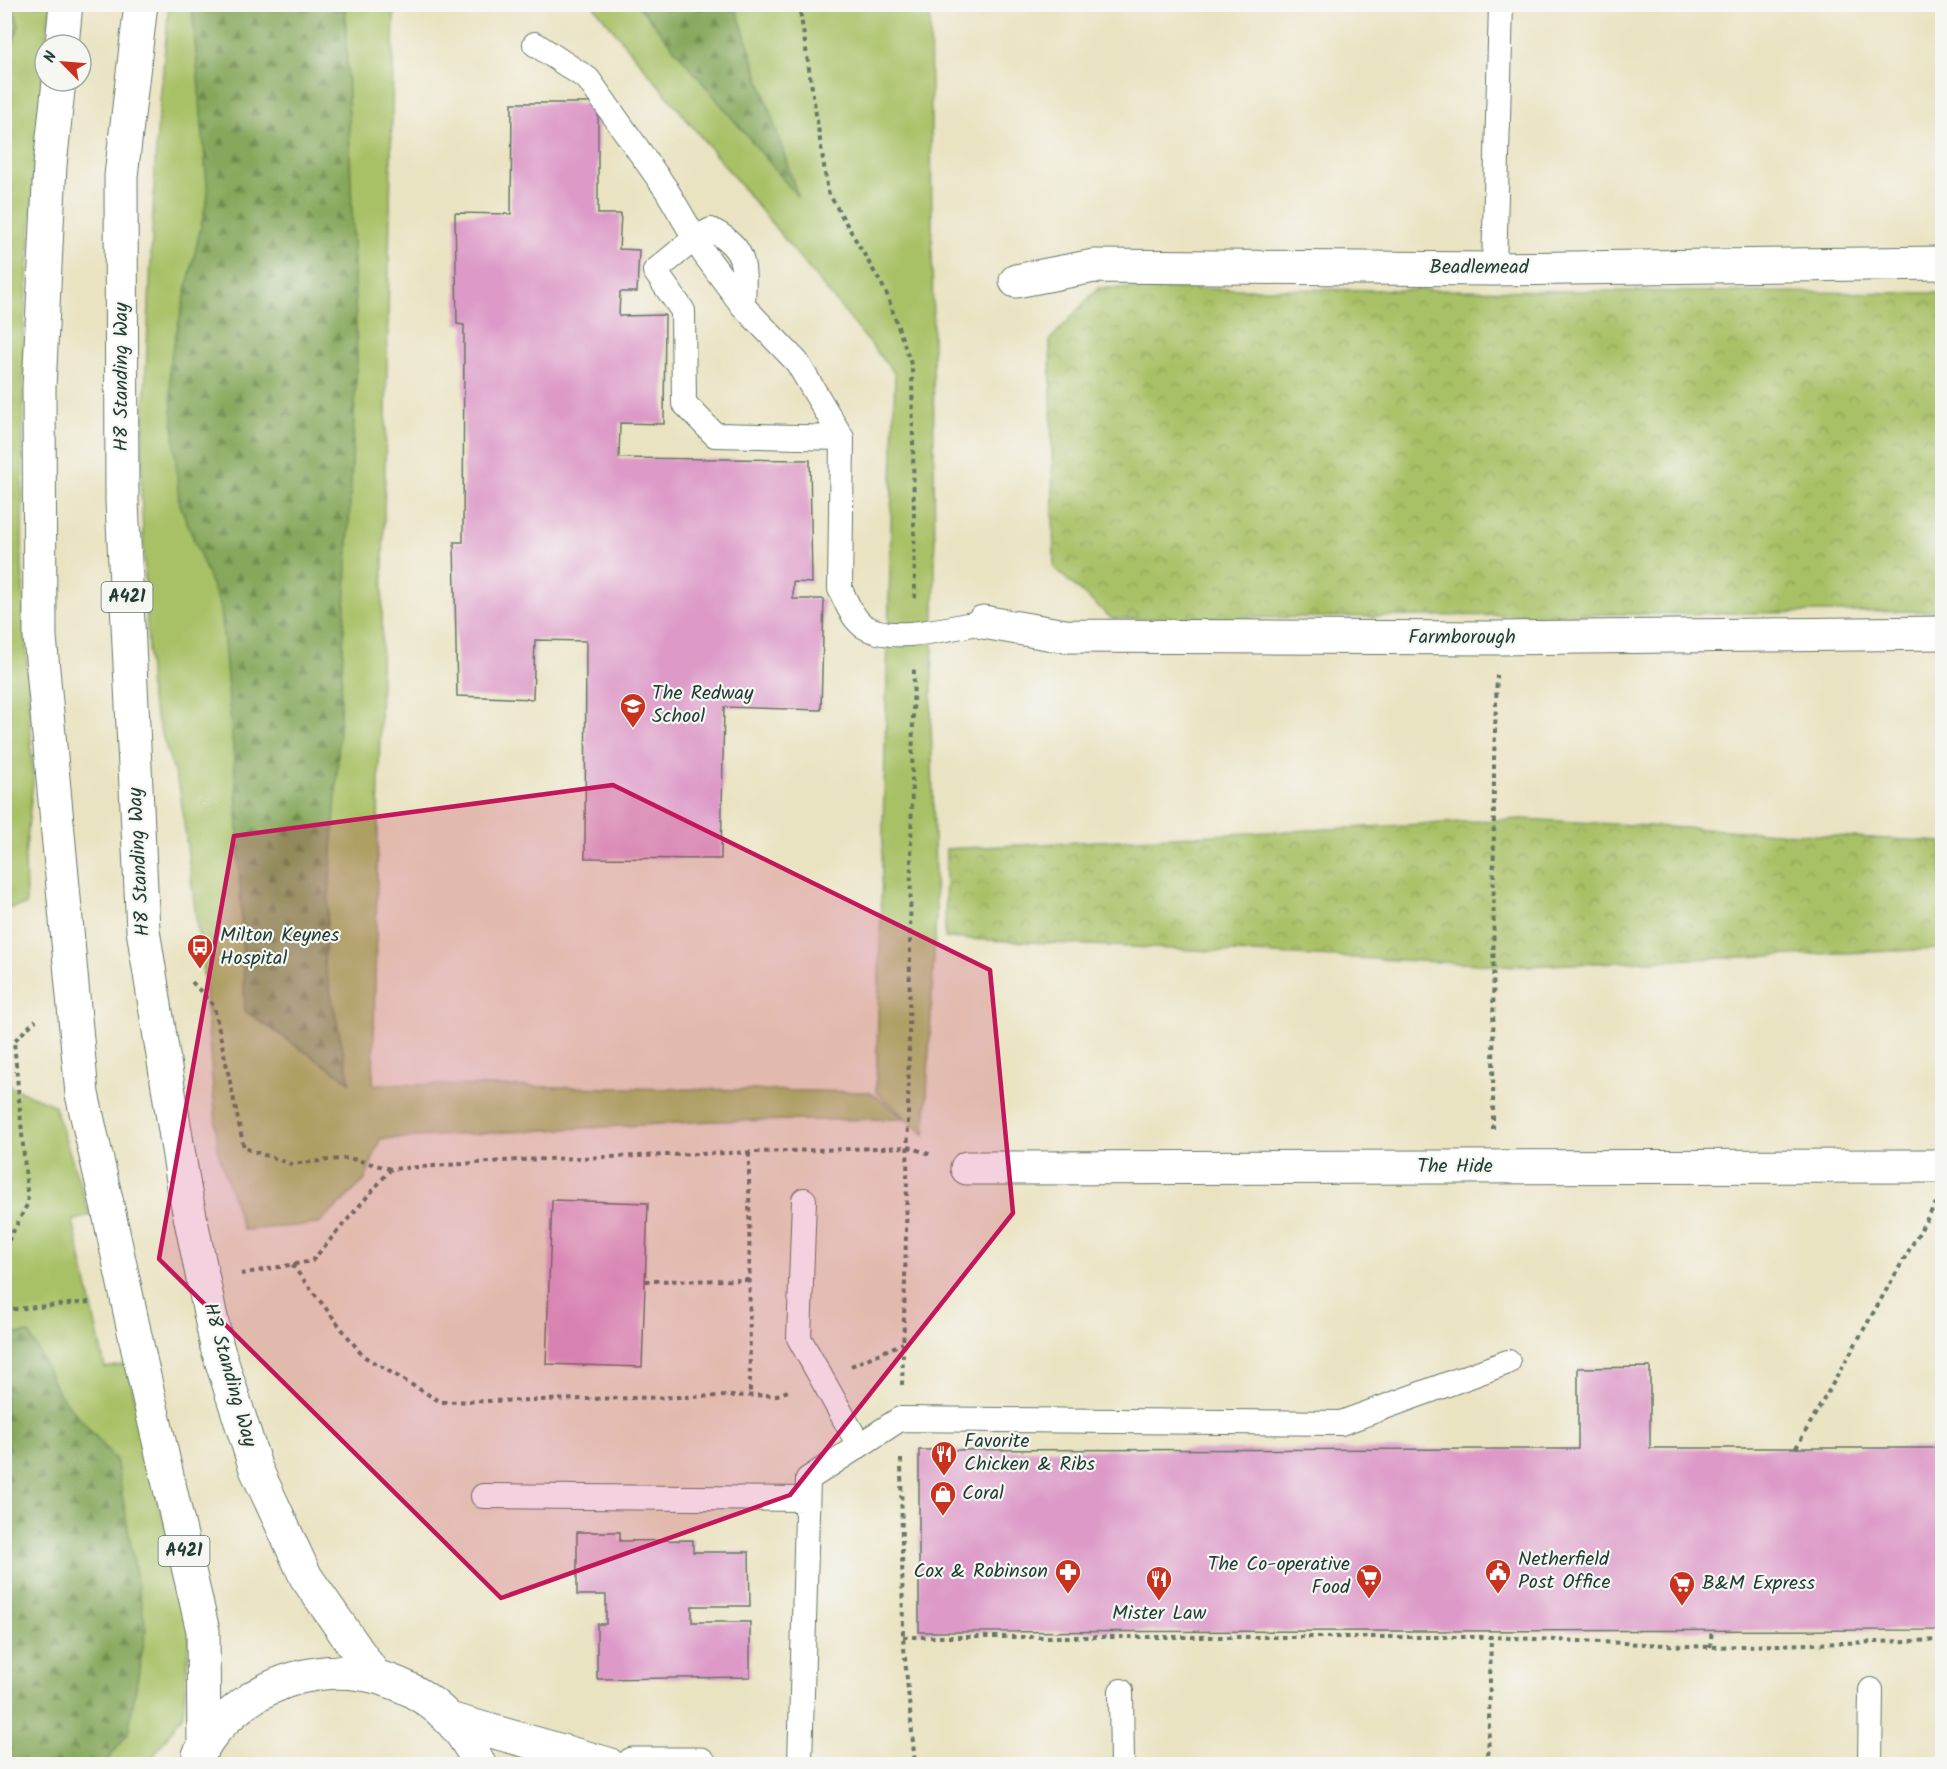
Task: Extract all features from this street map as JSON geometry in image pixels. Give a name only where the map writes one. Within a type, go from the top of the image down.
[{"type":"main road","points":[[63,33],[66,4]]},
{"type":"main road","name":"H8 Standing Way","points":[[141,4],[121,176],[122,502],[143,930],[184,1187],[217,1347],[256,1469],[306,1577],[375,1676]]},
{"type":"main road","name":"A421","points":[[58,93],[50,165],[39,387],[40,638],[82,1094],[203,1631],[200,1755]]},
{"type":"main road","name":"Beadlemead","points":[[1016,281],[1094,266],[1494,269],[1942,263]]},
{"type":"main road","name":"Farmborough","points":[[983,622],[1065,636],[1498,638],[1942,633]]},
{"type":"main road","name":"The Hide","points":[[967,1168],[1942,1166]]},
{"type":"main road","points":[[200,1755],[236,1708],[278,1682],[326,1671],[375,1676],[402,1685],[427,1700],[449,1719],[472,1749],[479,1764]]},
{"type":"main road","points":[[449,1719],[608,1764]]},
{"type":"main road","points":[[633,1764],[700,1764]]},
{"type":"lane","points":[[1494,269],[1501,4]]},
{"type":"lane","points":[[535,44],[588,79],[666,189],[694,239],[743,306],[797,362],[842,438],[840,589],[850,610],[863,625],[883,633],[915,633],[983,622]]},
{"type":"lane","points":[[694,239],[655,271],[683,311],[684,403],[715,435],[842,438]]},
{"type":"lane","points":[[804,1200],[798,1338],[859,1445]]},
{"type":"lane","points":[[800,1764],[808,1479],[900,1419],[1341,1423],[1508,1362]]},
{"type":"lane","points":[[483,1496],[807,1499]]},
{"type":"lane","points":[[1870,1764],[1871,1690]]},
{"type":"lane","points":[[1121,1691],[1122,1764]]},
{"type":"path","points":[[799,4],[828,192],[886,292],[912,367],[915,633],[909,931],[909,1147],[900,1419],[903,1637],[915,1764]]},
{"type":"path","points":[[1493,1167],[1494,759],[1498,638]]},
{"type":"path","points":[[190,981],[214,1006],[244,1148],[291,1164],[349,1158],[391,1169],[518,1160],[909,1147]]},
{"type":"path","points":[[4,1249],[28,1203],[14,1041],[71,986]]},
{"type":"path","points":[[749,1153],[750,1396]]},
{"type":"path","points":[[235,1276],[312,1261],[391,1169]]},
{"type":"path","points":[[1796,1448],[1937,1202]]},
{"type":"path","points":[[292,1265],[363,1356],[441,1402],[777,1395],[822,1379],[903,1343]]},
{"type":"path","points":[[645,1281],[749,1280]]},
{"type":"path","points":[[4,1310],[98,1301]]},
{"type":"path","points":[[1710,1647],[1712,1630]]},
{"type":"path","points":[[903,1637],[1491,1637],[1710,1647],[1942,1640]]},
{"type":"path","points":[[1488,1764],[1491,1637]]},
{"type":"highlighted area","points":[[613,785],[990,970],[1013,1213],[790,1495],[501,1598],[159,1259],[234,836]]},
{"type":"green space","points":[[5,4],[12,5],[19,25],[5,68]]},
{"type":"green space","points":[[5,5],[51,5],[47,33],[33,33],[33,93],[41,93],[24,322],[22,564],[33,781],[25,857],[26,905],[5,909]]},
{"type":"green space","points":[[169,5],[394,5],[373,1084],[870,1092],[905,1119],[715,1121],[380,1139],[365,1180],[319,1224],[243,1230],[218,1151],[204,980],[180,791],[150,697],[141,487],[156,144]]},
{"type":"green space","points":[[192,5],[345,5],[357,358],[336,796],[324,962],[350,1082],[245,1011],[236,784],[221,608],[179,502],[169,365],[208,196]]},
{"type":"green space","points":[[593,5],[930,5],[935,573],[931,720],[936,913],[925,1135],[876,1092],[895,374]]},
{"type":"green space","points":[[638,5],[735,5],[798,197]]},
{"type":"green space","points":[[1098,288],[1942,293],[1942,611],[1112,619],[1054,568],[1050,340]]},
{"type":"green space","points":[[1521,819],[1942,842],[1942,949],[1522,966],[945,938],[946,849]]},
{"type":"green space","points":[[4,1027],[10,1087],[54,1105],[90,1215],[73,1221],[105,1368],[127,1364],[190,1631],[183,1714],[148,1764],[5,1764]]},
{"type":"green space","points":[[29,1333],[59,1394],[116,1460],[146,1630],[128,1733],[105,1764],[5,1764],[5,1335]]},
{"type":"building","points":[[512,103],[598,103],[598,214],[621,214],[619,249],[639,250],[637,292],[620,292],[619,316],[665,315],[664,424],[620,423],[619,458],[810,460],[812,583],[793,582],[793,599],[824,599],[821,710],[724,707],[721,859],[585,858],[586,641],[535,640],[533,699],[457,696],[454,542],[463,542],[464,325],[457,324],[455,213],[511,214]]},
{"type":"building","points":[[552,1200],[648,1203],[642,1367],[546,1364]]},
{"type":"building","points":[[1650,1367],[1650,1448],[1942,1448],[1942,1630],[919,1632],[919,1450],[1578,1449],[1578,1368]]},
{"type":"building","points":[[577,1532],[620,1532],[620,1541],[693,1540],[693,1552],[749,1552],[750,1606],[692,1606],[692,1622],[750,1622],[750,1677],[597,1679],[597,1624],[606,1624],[606,1595],[577,1595]]},
{"type":"place","name":"The Redway School","points":[[633,729]]},
{"type":"place","name":"Milton Keynes Hospital","points":[[200,970]]},
{"type":"place","name":"Favorite Chicken & Ribs","points":[[944,1477]]},
{"type":"place","name":"Coral","points":[[943,1517]]},
{"type":"place","name":"Cox & Robinson","points":[[1068,1595]]},
{"type":"place","name":"Netherfield Post Office","points":[[1498,1595]]},
{"type":"place","name":"The Co-operative Food","points":[[1369,1600]]},
{"type":"place","name":"Mister Law","points":[[1159,1602]]},
{"type":"place","name":"B&M Express","points":[[1682,1607]]}]
